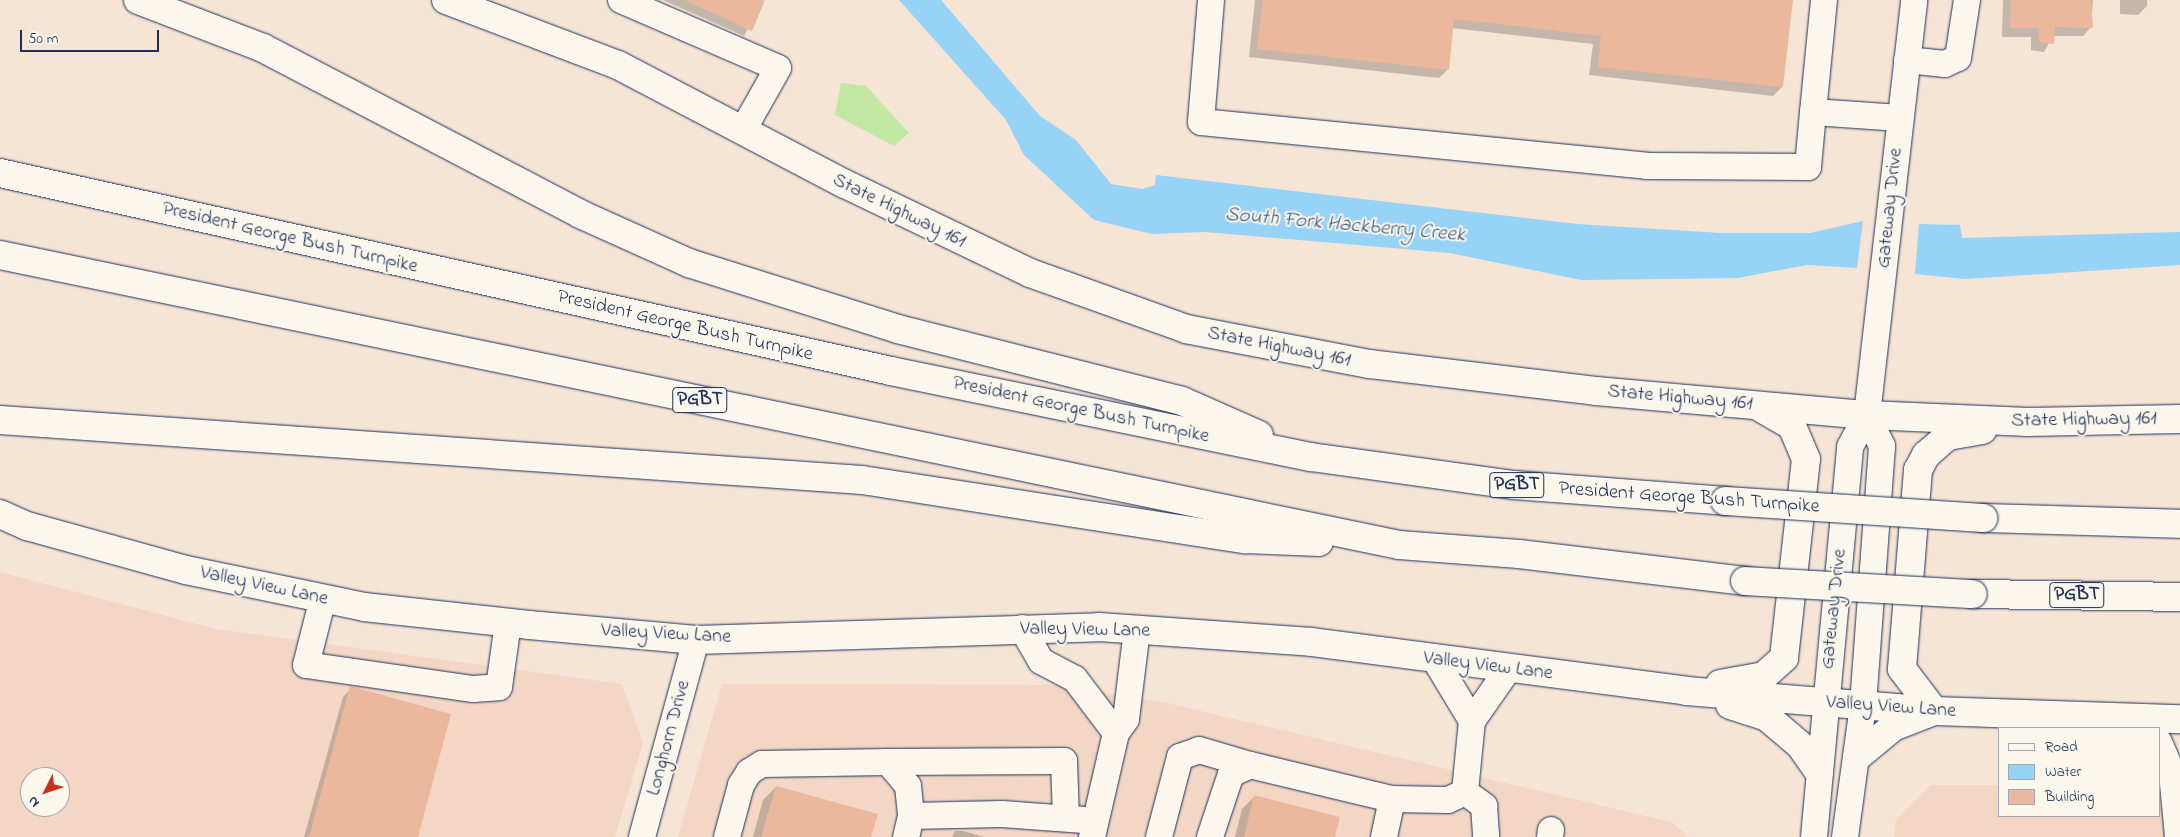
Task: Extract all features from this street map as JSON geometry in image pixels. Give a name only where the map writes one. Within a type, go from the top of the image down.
[{"type":"main road","points":[[138,0],[263,48],[580,214],[690,263],[898,329],[1182,402],[1311,457]]},
{"type":"main road","name":"State Highway 161","points":[[446,0],[618,65],[987,254],[1109,304],[1186,329],[1370,364],[1596,391],[1867,415],[2028,422],[2180,419]]},
{"type":"main road","name":"President George Bush Turnpike","points":[[0,173],[891,371],[1311,457],[1514,484],[1725,501],[1983,518],[2180,524]]},
{"type":"main road","name":"PGBT","points":[[0,255],[1399,545],[1519,554],[1745,581],[1973,594],[2180,597]]},
{"type":"main road","points":[[1686,691],[1764,676],[1784,658],[1806,459],[1792,426],[1756,405]]},
{"type":"main road","points":[[0,420],[862,480],[1245,539],[1399,545]]},
{"type":"main road","points":[[1857,757],[1893,727],[1934,710],[1902,669],[1918,470],[1926,455],[1948,436],[2028,422]]},
{"type":"main road","name":"Valley View Lane","points":[[0,514],[27,526],[186,570],[323,598],[508,622],[696,640],[1022,628],[1137,629],[1311,642],[1686,691],[1934,710],[2119,727]]},
{"type":"main road","points":[[1686,691],[1767,717],[1800,745],[1819,772]]},
{"type":"main road","name":"Valley View Lane","points":[[2160,727],[2180,719]]},
{"type":"street","points":[[621,0],[778,68],[743,130]]},
{"type":"street","points":[[1211,0],[1201,122],[1647,166],[1808,167],[1824,0]]},
{"type":"street","name":"Gateway Drive","points":[[1814,837],[1850,446],[1867,415],[1914,0]]},
{"type":"street","points":[[1907,60],[1945,64],[1958,58],[1967,0]]},
{"type":"street","points":[[1813,112],[1900,118]]},
{"type":"street","name":"Gateway Drive","points":[[1845,837],[1863,705],[1882,446],[1867,415]]},
{"type":"street","points":[[323,598],[306,665],[473,689],[499,687],[508,622]]},
{"type":"street","points":[[1022,628],[1041,661],[1075,679],[1116,733]]},
{"type":"street","points":[[888,762],[908,786],[908,826],[1014,826],[1066,818],[1095,829],[1116,733],[1126,719],[1137,629]]},
{"type":"street","name":"Longhorn Drive","points":[[642,837],[696,640]]},
{"type":"street","points":[[1434,658],[1472,720]]},
{"type":"street","points":[[1465,792],[1472,720],[1509,668]]},
{"type":"street","points":[[2160,747],[2172,773],[2179,821]]},
{"type":"street","points":[[1159,837],[1180,757],[1199,750],[1250,765],[1392,798],[1448,800],[1465,792]]},
{"type":"street","points":[[727,837],[741,785],[749,772],[762,764],[1064,761],[1066,818]]},
{"type":"street","points":[[1210,837],[1231,774],[1250,765]]},
{"type":"street","points":[[1465,792],[1484,806],[1486,837]]},
{"type":"street","points":[[1384,837],[1392,798]]},
{"type":"shaded area","points":[[0,572],[216,629],[622,684],[643,743],[615,837],[0,837]]},
{"type":"shaded area","points":[[722,684],[1061,685],[1167,703],[1671,822],[1689,837],[678,837]]},
{"type":"shaded area","points":[[1931,785],[1998,785],[1998,817],[2160,817],[2160,787],[2180,787],[2180,837],[1894,837],[1896,820]]},
{"type":"green space","points":[[841,83],[866,86],[909,133],[894,146],[835,115]]},
{"type":"water","name":"South Fork Hackberry Creek","points":[[899,0],[941,0],[1040,116],[1076,140],[1111,184],[1143,189],[1155,185],[1156,175],[1577,224],[1721,233],[1810,233],[1863,221],[1857,268],[1807,265],[1738,278],[1581,280],[1450,253],[1205,232],[1152,234],[1094,220],[1024,155],[1006,120]]},
{"type":"water","points":[[1919,224],[1960,225],[1962,238],[2180,232],[2180,265],[1965,279],[1915,274]]},
{"type":"building","points":[[684,0],[765,0],[752,31]]},
{"type":"building","points":[[1263,0],[1793,0],[1783,87],[1598,67],[1601,36],[1454,19],[1449,70],[1257,49]]},
{"type":"building","points":[[2011,0],[2091,0],[2093,28],[2055,27],[2054,44],[2039,42],[2039,28],[2010,28]]},
{"type":"building","points":[[350,686],[451,714],[418,837],[309,837]]},
{"type":"building","points":[[776,786],[878,814],[871,837],[761,837]]},
{"type":"building","points":[[1254,795],[1340,817],[1335,837],[1244,837]]}]
